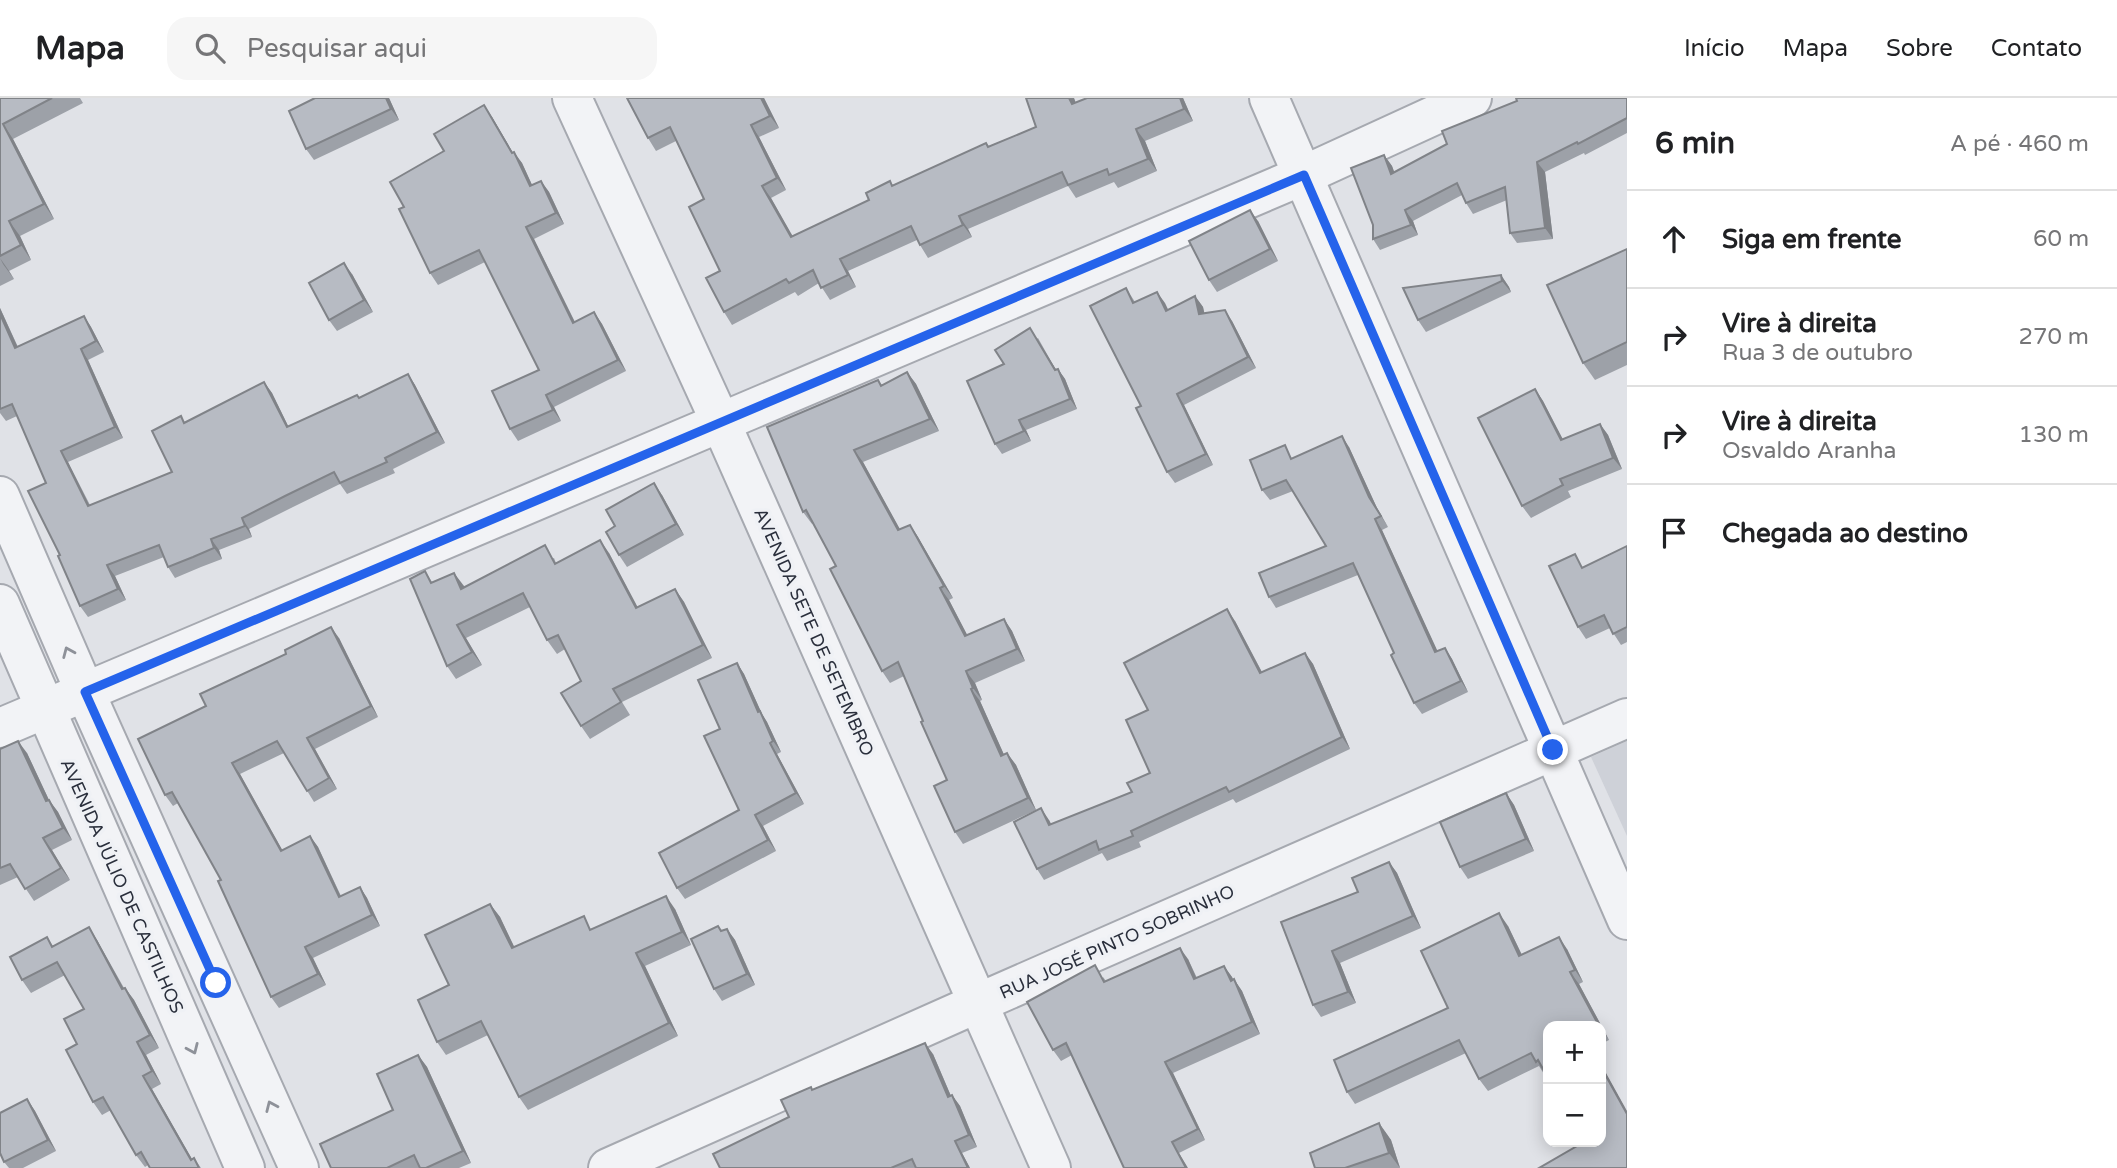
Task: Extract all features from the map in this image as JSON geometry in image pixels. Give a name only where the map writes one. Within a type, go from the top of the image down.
[{"type":"street","name":"AVENIDA SETE DE SETEMBRO","points":[[572,98],[720,421],[1051,1168]]},
{"type":"street","points":[[1269,98],[1627,920]]},
{"type":"street","points":[[0,729],[1304,175],[1472,98]]},
{"type":"street","points":[[3,510],[299,1168]]},
{"type":"street","name":"AVENIDA JÚLIO DE CASTILHOS","points":[[0,604],[246,1168]]},
{"type":"street","name":"RUA JOSÉ PINTO SOBRINHO","points":[[608,1168],[1627,718]]},
{"type":"street","points":[[172,1001],[216,983]]},
{"type":"shaded area","points":[[1627,741],[1627,836],[1591,757]]},
{"type":"building","points":[[0,98],[52,98],[3,124],[44,204],[9,221],[21,245],[0,256]]},
{"type":"building","points":[[315,98],[386,98],[391,109],[306,149],[289,111]]},
{"type":"building","points":[[627,98],[761,98],[770,116],[751,125],[777,178],[762,186],[791,237],[869,200],[866,193],[890,181],[892,186],[986,143],[988,147],[1036,127],[1026,98],[1069,98],[1072,104],[1087,98],[1180,98],[1184,109],[1136,129],[1148,159],[1109,175],[1107,169],[1068,185],[1062,172],[959,216],[963,225],[920,245],[911,226],[840,259],[848,275],[821,288],[813,270],[789,283],[786,279],[724,312],[706,278],[720,271],[689,207],[704,199],[670,127],[648,138]]},
{"type":"building","points":[[1516,98],[1627,98],[1627,118],[1537,162],[1545,228],[1510,233],[1505,187],[1466,203],[1457,183],[1405,210],[1411,225],[1373,239],[1373,225],[1351,168],[1384,155],[1391,174],[1447,144],[1442,131],[1517,101]]},
{"type":"building","points":[[484,105],[512,153],[514,152],[530,186],[541,181],[556,213],[526,227],[573,323],[594,312],[618,360],[546,395],[553,410],[510,429],[492,391],[539,370],[479,250],[430,273],[399,209],[404,207],[390,182],[444,151],[434,134]]},
{"type":"building","points":[[1250,210],[1270,249],[1209,280],[1189,241]]},
{"type":"building","points":[[1627,249],[1627,342],[1583,363],[1547,285]]},
{"type":"building","points":[[344,263],[364,300],[329,320],[309,283]]},
{"type":"building","points":[[1501,275],[1502,281],[1418,320],[1403,288]]},
{"type":"building","points":[[1126,288],[1133,303],[1157,292],[1166,311],[1195,296],[1199,314],[1225,310],[1248,357],[1177,394],[1206,454],[1167,472],[1136,408],[1141,406],[1090,306]]},
{"type":"building","points":[[0,314],[15,348],[84,316],[96,341],[81,349],[115,427],[61,451],[88,506],[172,472],[152,431],[181,416],[184,423],[264,382],[287,427],[357,395],[359,398],[408,374],[437,432],[385,458],[387,462],[340,483],[334,472],[242,518],[245,526],[211,539],[214,548],[193,557],[168,567],[159,545],[107,565],[118,589],[80,606],[58,556],[60,555],[28,491],[46,483],[12,404],[0,409]]},
{"type":"building","points":[[1030,328],[1055,370],[1058,369],[1070,399],[1019,420],[1024,431],[995,444],[967,381],[1004,364],[995,350]]},
{"type":"building","points":[[907,372],[930,419],[854,450],[898,530],[910,525],[944,586],[940,588],[965,636],[1004,619],[1017,649],[966,671],[973,688],[971,689],[1001,756],[1007,753],[1028,798],[955,832],[934,786],[947,780],[898,662],[882,671],[830,569],[836,566],[806,510],[803,512],[767,427],[878,380],[881,386]]},
{"type":"building","points":[[1535,389],[1561,440],[1600,424],[1613,458],[1560,479],[1563,485],[1522,506],[1478,418]]},
{"type":"building","points":[[1342,436],[1369,497],[1381,516],[1375,519],[1435,652],[1445,648],[1461,681],[1414,703],[1353,563],[1269,597],[1259,573],[1326,546],[1286,480],[1262,490],[1250,460],[1285,445],[1291,459]]},
{"type":"building","points":[[654,483],[676,524],[619,555],[606,532],[615,526],[606,510]]},
{"type":"building","points":[[600,540],[636,608],[675,589],[703,645],[613,689],[621,702],[581,726],[561,693],[581,681],[558,635],[547,640],[523,593],[457,625],[472,652],[447,666],[410,579],[425,571],[431,583],[454,573],[461,589],[545,545],[555,564]]},
{"type":"building","points":[[1627,546],[1627,627],[1613,634],[1604,615],[1578,627],[1549,566],[1575,554],[1582,568]]},
{"type":"building","points":[[1227,609],[1260,673],[1305,653],[1342,737],[1229,792],[1226,787],[1131,831],[1133,836],[1099,850],[1096,841],[1037,869],[1014,822],[1041,808],[1049,825],[1132,792],[1127,783],[1150,773],[1126,720],[1148,710],[1124,663]]},
{"type":"building","points":[[331,627],[371,706],[307,738],[329,778],[307,791],[277,741],[232,763],[281,851],[310,836],[339,897],[360,887],[372,915],[305,947],[318,974],[271,997],[218,881],[221,880],[172,792],[165,795],[138,739],[206,706],[200,694],[286,654],[285,650]]},
{"type":"building","points":[[737,663],[773,741],[770,743],[796,793],[755,815],[768,840],[677,888],[659,853],[739,810],[704,736],[720,729],[698,680]]},
{"type":"building","points":[[18,741],[46,801],[49,800],[63,828],[43,838],[61,868],[25,889],[10,864],[0,868],[0,749]]},
{"type":"building","points":[[1506,793],[1526,839],[1460,867],[1440,822]]},
{"type":"building","points":[[1389,862],[1413,916],[1332,951],[1348,992],[1313,1005],[1281,922],[1358,892],[1352,878]]},
{"type":"building","points":[[666,896],[682,932],[636,953],[669,1023],[519,1097],[481,1021],[437,1042],[418,1000],[449,985],[425,935],[490,904],[512,948],[584,916],[590,930]]},
{"type":"building","points":[[1499,913],[1519,956],[1559,937],[1575,970],[1570,972],[1596,1021],[1543,1021],[1543,1069],[1531,1053],[1479,1079],[1459,1040],[1347,1092],[1334,1060],[1448,1008],[1421,951]]},
{"type":"building","points":[[718,926],[721,931],[727,929],[747,974],[714,989],[691,939]]},
{"type":"building","points":[[89,927],[150,1035],[137,1042],[152,1071],[143,1076],[191,1160],[194,1158],[199,1168],[150,1168],[141,1152],[136,1155],[103,1097],[93,1102],[66,1050],[77,1044],[64,1019],[84,1009],[57,962],[22,980],[10,957],[47,937],[52,947]]},
{"type":"building","points":[[1180,948],[1194,979],[1224,966],[1231,981],[1234,979],[1252,1022],[1165,1062],[1198,1129],[1172,1142],[1186,1168],[1124,1168],[1066,1043],[1053,1050],[1027,1002],[1095,965],[1104,982]]},
{"type":"building","points":[[925,1043],[948,1097],[952,1095],[969,1135],[955,1141],[968,1168],[916,1168],[912,1159],[891,1168],[720,1168],[713,1154],[789,1117],[781,1100],[811,1087],[812,1090]]},
{"type":"building","points":[[418,1055],[463,1151],[426,1168],[420,1168],[414,1155],[387,1168],[331,1168],[320,1144],[393,1110],[377,1074]]},
{"type":"building","points":[[1606,1076],[1627,1114],[1627,1168],[1539,1168],[1575,1147],[1606,1147]]},
{"type":"building","points":[[27,1099],[48,1140],[4,1162],[0,1153],[0,1113]]},
{"type":"building","points":[[1379,1123],[1389,1153],[1345,1168],[1315,1168],[1310,1153]]},
{"type":"route","points":[[216,983],[85,692],[1304,175],[1553,750]]}]
